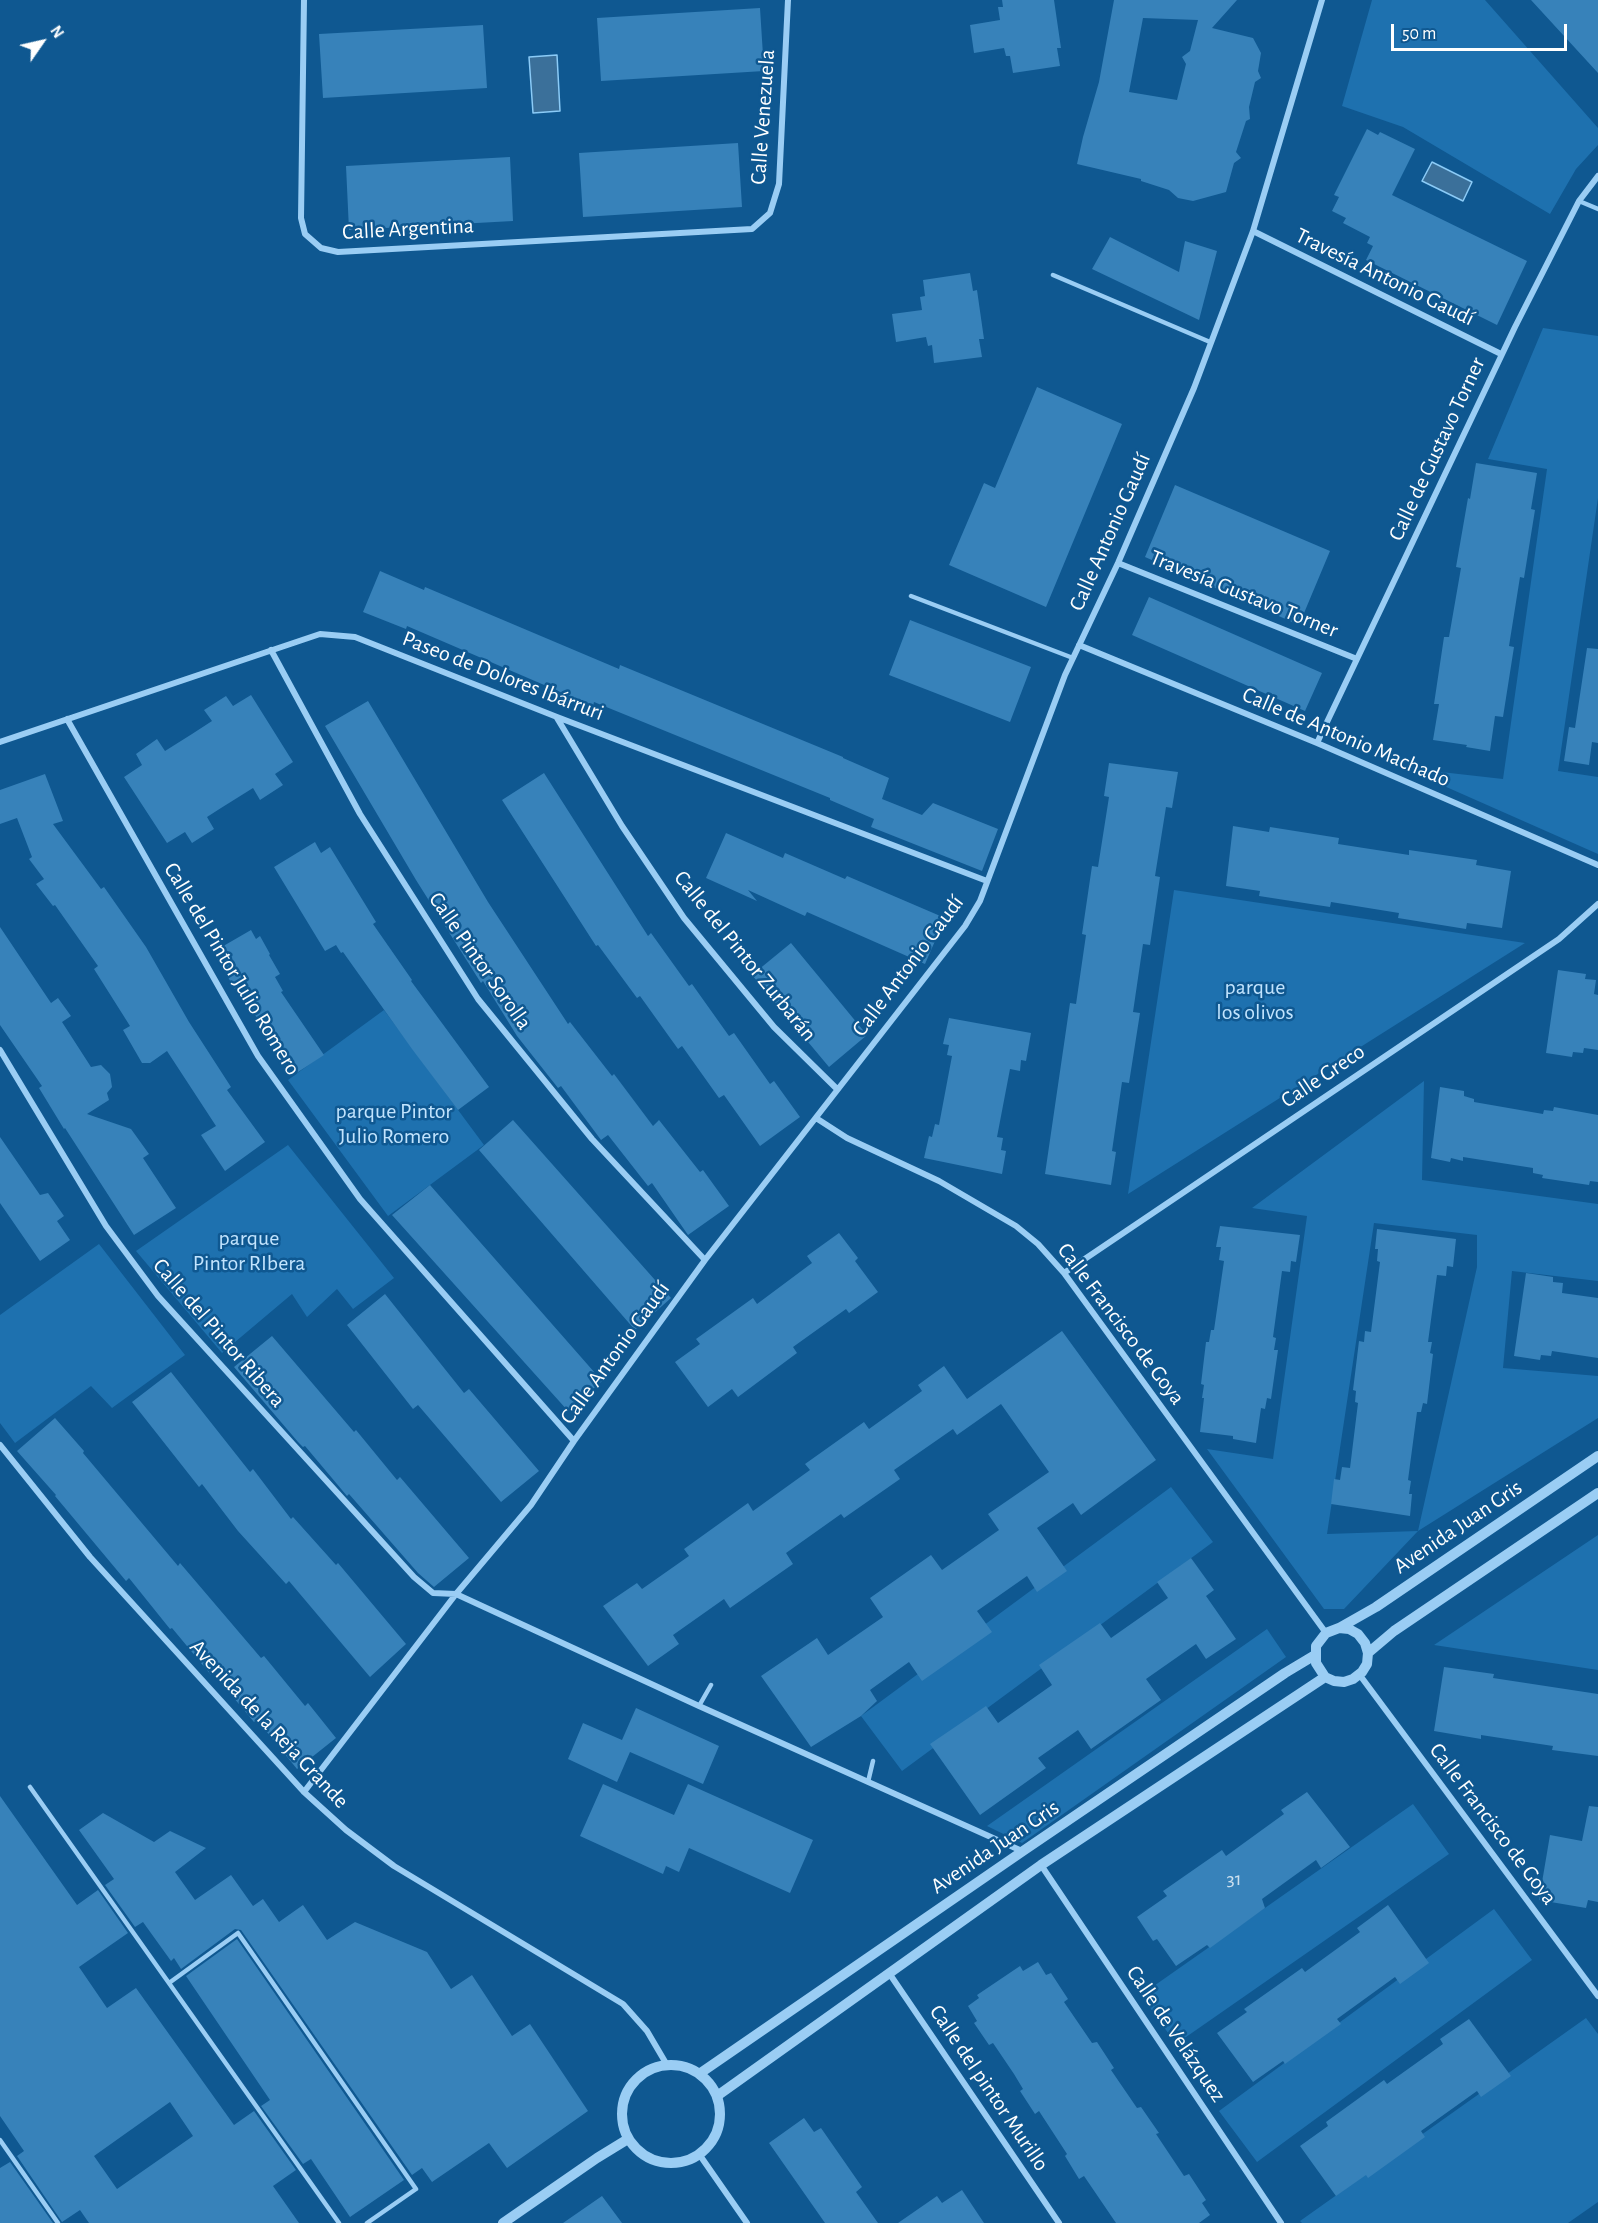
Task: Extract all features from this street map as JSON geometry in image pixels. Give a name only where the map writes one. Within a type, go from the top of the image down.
[{"type":"street","name":"Calle Argentina","points":[[303,0],[301,218],[305,234],[321,249],[338,252],[752,229]]},
{"type":"street","name":"Calle Venezuela","points":[[752,229],[770,213],[779,184],[788,0]]},
{"type":"street","name":"Calle Antonio Gaudí","points":[[304,1792],[456,1594],[531,1505],[574,1441],[705,1260],[965,926],[980,901],[1073,658],[1118,563],[1194,388],[1253,231],[1322,0]]},
{"type":"street","name":"Calle de Gustavo Torner","points":[[1317,743],[1502,354],[1579,201],[1598,176]]},
{"type":"street","name":"Travesía Antonio Gaudí","points":[[1253,231],[1502,354]]},
{"type":"street","name":"Travesía Gustavo Torner","points":[[1118,563],[1357,659]]},
{"type":"street","name":"Paseo de Dolores Ibárruri","points":[[0,742],[320,634],[355,637],[557,717],[987,881]]},
{"type":"street","name":"Calle de Antonio Machado","points":[[1079,645],[1317,743],[1598,865]]},
{"type":"street","name":"Calle Pintor Sorolla","points":[[272,650],[360,813],[478,999],[592,1139],[705,1260]]},
{"type":"street","name":"Calle del Pintor Zurbarán","points":[[557,717],[622,825],[684,918],[774,1027],[837,1089]]},
{"type":"street","name":"Calle del Pintor Julio Romero","points":[[67,719],[258,1056],[360,1199],[574,1441]]},
{"type":"street","name":"Calle Greco","points":[[1064,1273],[1559,939],[1598,904]]},
{"type":"street","name":"Calle del Pintor Ribera","points":[[0,1050],[106,1226],[158,1296],[414,1577],[434,1593],[456,1594],[1023,1851]]},
{"type":"street","name":"Calle Francisco de Goya","points":[[816,1118],[841,1135],[939,1181],[1016,1226],[1038,1244],[1064,1273],[1326,1633]]},
{"type":"street","name":"Avenida de la Reja Grande","points":[[0,1445],[90,1557],[304,1792],[346,1830],[394,1866],[623,2004],[647,2031],[667,2064]]},
{"type":"street","name":"Avenida Juan Gris","points":[[1326,1633],[1339,1628],[1393,1595],[1598,1456]]},
{"type":"street","points":[[1368,1653],[1394,1631],[1598,1493]]},
{"type":"street","points":[[1326,1633],[1316,1646],[1314,1656],[1320,1671],[1325,1677],[1344,1682],[1353,1679],[1367,1664],[1368,1653],[1365,1643],[1358,1634],[1349,1629],[1339,1628]]},
{"type":"street","name":"Avenida Juan Gris","points":[[699,2074],[1023,1851],[1285,1673],[1314,1656]]},
{"type":"street","name":"Calle Francisco de Goya","points":[[1359,1674],[1598,1996]]},
{"type":"street","name":"Avenida Juan Gris","points":[[717,2096],[1041,1865],[1325,1677]]},
{"type":"street","name":"Calle de Velázquez","points":[[1041,1865],[1281,2223]]},
{"type":"street","name":"Calle del pintor Murillo","points":[[889,1973],[1059,2223]]},
{"type":"street","points":[[667,2064],[682,2065],[699,2074],[710,2084],[717,2096],[720,2112],[719,2126],[713,2139],[699,2154],[681,2162],[656,2161],[636,2149],[628,2139],[621,2116],[623,2101],[638,2076],[652,2068],[667,2064]]},
{"type":"street","points":[[503,2223],[628,2139]]},
{"type":"street","points":[[699,2154],[747,2223]]},
{"type":"lane","points":[[1579,201],[1598,209]]},
{"type":"lane","points":[[1053,275],[1210,342]]},
{"type":"lane","points":[[911,596],[1073,658]]},
{"type":"lane","points":[[699,1706],[711,1686]]},
{"type":"lane","points":[[868,1782],[873,1761]]},
{"type":"lane","points":[[30,1787],[339,2223]]},
{"type":"lane","points":[[169,1983],[238,1933],[416,2189],[367,2223]]},
{"type":"lane","points":[[0,2140],[58,2223]]},
{"type":"green space","points":[[1372,0],[1485,0],[1598,128],[1598,145],[1576,169],[1550,214],[1403,127],[1342,106]]},
{"type":"green space","points":[[1543,328],[1598,336],[1598,498],[1558,771],[1598,777],[1598,854],[1435,782],[1441,772],[1503,779],[1547,469],[1488,459]]},
{"type":"green space","name":"parque los olivos","points":[[1174,890],[1525,943],[1128,1194]]},
{"type":"green space","name":"parque Pintor Julio Romero","points":[[384,1010],[484,1145],[388,1216],[288,1080]]},
{"type":"green space","points":[[1424,1081],[1422,1180],[1598,1204],[1598,1281],[1512,1271],[1503,1368],[1598,1376],[1598,1418],[1418,1531],[1344,1609],[1324,1609],[1207,1449],[1273,1459],[1307,1216],[1252,1208]],"holes":[[[1374,1223],[1477,1235],[1477,1267],[1418,1531],[1327,1534]]]},
{"type":"green space","name":"parque Pintor RIbera","points":[[288,1145],[394,1278],[353,1309],[337,1289],[307,1317],[292,1294],[222,1353],[136,1251]]},
{"type":"green space","points":[[99,1244],[185,1355],[112,1408],[91,1386],[15,1443],[0,1423],[0,1315]]},
{"type":"green space","points":[[1171,1487],[1213,1542],[902,1771],[861,1716]]},
{"type":"green space","points":[[1598,1535],[1598,1670],[1434,1645]]},
{"type":"green space","points":[[1267,1629],[1286,1657],[1022,1843],[987,1826]]},
{"type":"green space","points":[[1413,1804],[1449,1854],[1176,2044],[1141,1995]]},
{"type":"green space","points":[[1494,1909],[1532,1960],[1257,2162],[1219,2111]]},
{"type":"green space","points":[[1586,2018],[1598,2034],[1598,2202],[1568,2223],[1302,2223],[1300,2221]]},
{"type":"shaded area","points":[[557,55],[560,111],[533,113],[529,57]]},
{"type":"shaded area","points":[[1432,162],[1472,182],[1463,201],[1422,181]]},
{"type":"building","points":[[1002,0],[1054,0],[1061,48],[1057,48],[1060,66],[1013,73],[1010,56],[1006,56],[1004,48],[974,53],[970,25],[1000,20],[998,7],[1003,7]]},
{"type":"building","points":[[1114,0],[1237,0],[1212,28],[1253,38],[1261,53],[1258,71],[1261,78],[1255,82],[1249,107],[1250,119],[1246,121],[1236,152],[1241,158],[1234,163],[1226,192],[1193,201],[1178,198],[1169,190],[1141,181],[1141,179],[1077,164],[1099,82]],"holes":[[[1143,18],[1198,20],[1190,51],[1182,57],[1186,64],[1177,100],[1129,92]]]},
{"type":"building","points":[[1531,0],[1598,0],[1598,73]]},
{"type":"building","points":[[760,8],[764,71],[601,81],[597,18]]},
{"type":"building","points":[[483,25],[487,88],[323,98],[319,34]]},
{"type":"building","points":[[1367,129],[1378,135],[1380,132],[1415,149],[1392,195],[1527,261],[1497,325],[1366,260],[1373,246],[1367,243],[1370,237],[1343,223],[1346,218],[1332,211],[1339,197],[1334,195]]},
{"type":"building","points":[[738,143],[742,207],[583,217],[579,153]]},
{"type":"building","points":[[510,157],[513,221],[349,230],[346,166]]},
{"type":"building","points":[[1110,237],[1179,272],[1185,241],[1217,251],[1199,320],[1092,269]]},
{"type":"building","points":[[970,273],[973,291],[977,290],[984,339],[979,339],[982,357],[934,363],[932,345],[928,346],[926,337],[896,342],[892,314],[922,310],[920,297],[925,296],[923,280]]},
{"type":"building","points":[[1037,387],[1122,424],[1046,607],[949,565],[984,483],[995,488]]},
{"type":"building","points":[[1476,463],[1537,473],[1531,509],[1535,510],[1524,578],[1520,577],[1509,646],[1514,647],[1503,717],[1495,716],[1490,751],[1433,740],[1439,704],[1434,704],[1444,637],[1449,637],[1461,568],[1456,567]]},
{"type":"building","points":[[1175,485],[1330,551],[1299,625],[1145,557]]},
{"type":"building","points":[[380,571],[424,590],[425,587],[619,669],[620,665],[843,757],[889,778],[882,799],[922,815],[933,803],[998,829],[982,871],[871,827],[874,819],[830,800],[830,798],[594,702],[593,706],[407,626],[406,629],[363,612]]},
{"type":"building","points":[[1149,597],[1322,673],[1305,711],[1132,635]]},
{"type":"building","points":[[910,620],[1031,667],[1010,722],[889,675]]},
{"type":"building","points":[[1587,648],[1598,649],[1598,743],[1592,742],[1589,765],[1564,761],[1569,727],[1575,728]]},
{"type":"building","points":[[251,695],[293,762],[275,774],[283,785],[260,800],[253,788],[221,808],[207,817],[214,829],[192,843],[185,832],[167,843],[124,777],[142,765],[136,754],[157,739],[165,751],[212,721],[204,710],[226,696],[233,706]]},
{"type":"building","points":[[368,701],[488,902],[568,1024],[570,1022],[612,1076],[614,1074],[653,1126],[659,1120],[700,1172],[703,1170],[729,1206],[688,1235],[652,1183],[648,1186],[608,1135],[601,1140],[561,1086],[558,1088],[517,1036],[416,880],[325,726]]},
{"type":"building","points":[[1109,763],[1178,772],[1172,808],[1166,807],[1155,876],[1160,877],[1150,945],[1143,944],[1133,1012],[1140,1013],[1129,1083],[1122,1082],[1112,1151],[1116,1152],[1111,1185],[1045,1174],[1070,1003],[1076,1004],[1086,935],[1082,934],[1092,866],[1098,867],[1109,797],[1104,796]]},
{"type":"building","points":[[544,773],[648,936],[651,933],[689,986],[692,984],[729,1036],[734,1033],[770,1084],[774,1081],[800,1117],[760,1146],[724,1095],[719,1098],[682,1046],[678,1049],[640,996],[637,998],[598,945],[596,946],[502,800]]},
{"type":"building","points":[[45,774],[63,821],[53,824],[101,889],[104,887],[146,947],[189,1022],[231,1087],[227,1090],[265,1142],[225,1171],[201,1135],[216,1126],[167,1051],[150,1063],[142,1063],[123,1030],[130,1026],[94,969],[98,966],[55,905],[53,906],[36,884],[44,879],[29,859],[32,857],[17,818],[0,824],[0,790]]},
{"type":"building","points":[[1233,826],[1269,832],[1270,827],[1339,838],[1338,844],[1409,855],[1409,850],[1477,860],[1476,865],[1511,871],[1502,928],[1467,923],[1466,929],[1398,918],[1399,913],[1331,902],[1330,907],[1259,896],[1260,891],[1226,886]]},
{"type":"building","points":[[726,833],[783,858],[785,853],[845,879],[847,876],[945,918],[925,964],[807,912],[805,916],[748,890],[757,901],[706,878]]},
{"type":"building","points":[[315,842],[321,853],[330,847],[376,922],[373,924],[411,981],[489,1087],[458,1110],[343,952],[341,953],[336,945],[325,951],[274,867]]},
{"type":"building","points":[[0,927],[51,1003],[58,998],[71,1016],[62,1022],[91,1067],[101,1065],[110,1074],[112,1087],[107,1093],[109,1100],[87,1114],[131,1129],[149,1154],[143,1158],[176,1208],[134,1235],[64,1129],[39,1088],[42,1086],[0,1025]]},
{"type":"building","points":[[251,930],[256,939],[260,936],[280,974],[275,977],[283,991],[281,992],[324,1055],[295,1074],[251,1009],[248,1011],[213,952]]},
{"type":"building","points":[[791,943],[867,1035],[829,1067],[752,975]]},
{"type":"building","points":[[1558,970],[1586,974],[1585,979],[1596,980],[1594,994],[1598,995],[1598,1050],[1584,1048],[1583,1053],[1573,1052],[1572,1057],[1546,1053]]},
{"type":"building","points":[[949,1018],[1031,1033],[1026,1061],[1021,1060],[1020,1071],[1010,1069],[997,1137],[1003,1138],[1001,1150],[1006,1151],[1002,1174],[924,1158],[929,1136],[932,1137],[935,1124],[939,1125],[952,1056],[947,1055],[949,1045],[943,1044]]},
{"type":"building","points":[[1440,1087],[1464,1091],[1464,1096],[1474,1099],[1474,1102],[1543,1114],[1544,1110],[1553,1111],[1554,1107],[1598,1115],[1598,1182],[1590,1181],[1589,1185],[1542,1178],[1543,1175],[1533,1173],[1533,1168],[1463,1157],[1463,1161],[1451,1158],[1450,1162],[1431,1158]]},
{"type":"building","points":[[513,1120],[671,1298],[635,1330],[479,1150]]},
{"type":"building","points":[[0,1137],[40,1195],[48,1193],[64,1216],[57,1221],[70,1240],[40,1261],[0,1203]]},
{"type":"building","points":[[430,1185],[602,1381],[568,1411],[392,1215]]},
{"type":"building","points":[[1220,1226],[1300,1235],[1296,1262],[1291,1261],[1290,1272],[1282,1271],[1273,1337],[1276,1338],[1274,1350],[1278,1350],[1271,1399],[1267,1398],[1265,1409],[1261,1408],[1256,1443],[1233,1439],[1233,1436],[1200,1432],[1204,1398],[1202,1398],[1204,1385],[1201,1384],[1206,1342],[1209,1342],[1211,1330],[1214,1330],[1224,1261],[1219,1260],[1221,1247],[1216,1247]]},
{"type":"building","points":[[1377,1229],[1456,1239],[1453,1267],[1447,1266],[1446,1276],[1437,1275],[1428,1342],[1432,1342],[1430,1353],[1433,1354],[1427,1404],[1423,1403],[1421,1412],[1417,1412],[1408,1480],[1411,1481],[1409,1494],[1412,1494],[1410,1516],[1331,1504],[1334,1479],[1340,1480],[1342,1467],[1350,1468],[1358,1403],[1355,1402],[1356,1391],[1353,1390],[1359,1341],[1364,1342],[1365,1331],[1371,1332],[1380,1262],[1377,1261],[1378,1249],[1375,1249]]},
{"type":"building","points":[[839,1233],[858,1258],[855,1261],[878,1292],[849,1313],[846,1309],[793,1347],[797,1353],[738,1397],[732,1389],[708,1407],[675,1362],[700,1344],[696,1339],[753,1298],[757,1304],[812,1263],[807,1256]]},
{"type":"building","points":[[1526,1273],[1553,1277],[1553,1282],[1563,1283],[1562,1293],[1598,1298],[1598,1358],[1552,1351],[1551,1356],[1541,1355],[1540,1360],[1514,1356]]},
{"type":"building","points":[[385,1294],[464,1393],[469,1389],[539,1471],[501,1502],[418,1405],[413,1409],[347,1325]]},
{"type":"building","points":[[1062,1331],[1156,1460],[1081,1515],[1073,1503],[1037,1528],[1067,1571],[1037,1592],[1027,1576],[977,1611],[992,1632],[922,1681],[909,1662],[870,1690],[877,1701],[861,1716],[811,1747],[761,1676],[817,1638],[828,1655],[883,1617],[870,1598],[931,1555],[942,1570],[999,1530],[988,1514],[1049,1472],[1001,1404],[957,1435],[953,1429],[894,1470],[900,1479],[844,1518],[841,1514],[786,1553],[793,1564],[730,1608],[724,1599],[673,1635],[679,1644],[648,1666],[603,1606],[637,1583],[642,1589],[689,1556],[684,1549],[748,1503],[753,1511],[810,1470],[805,1464],[864,1422],[869,1429],[922,1391],[918,1385],[944,1366],[967,1399]]},
{"type":"building","points":[[272,1336],[354,1432],[356,1430],[397,1480],[400,1477],[469,1558],[434,1587],[418,1573],[349,1494],[347,1496],[234,1367]]},
{"type":"building","points":[[171,1372],[250,1472],[253,1469],[291,1519],[293,1517],[336,1565],[338,1563],[406,1644],[370,1677],[289,1581],[286,1584],[238,1531],[202,1484],[199,1487],[132,1402]]},
{"type":"building","points":[[55,1418],[178,1566],[180,1563],[261,1658],[264,1656],[305,1706],[308,1703],[336,1738],[297,1769],[257,1720],[254,1722],[213,1673],[211,1675],[172,1628],[170,1629],[129,1578],[126,1581],[17,1451]]},
{"type":"building","points":[[1191,1558],[1214,1590],[1206,1596],[1236,1639],[1206,1659],[1196,1644],[1146,1679],[1161,1700],[1091,1749],[1078,1730],[1038,1758],[1046,1768],[980,1815],[930,1744],[986,1706],[998,1723],[1052,1685],[1039,1665],[1100,1623],[1111,1638],[1168,1598],[1157,1582]]},
{"type":"building","points":[[1444,1667],[1494,1674],[1493,1678],[1598,1694],[1598,1756],[1552,1750],[1553,1746],[1481,1735],[1481,1739],[1434,1731]]},
{"type":"building","points":[[636,1708],[719,1746],[703,1784],[630,1752],[617,1782],[568,1759],[583,1723],[622,1740]]},
{"type":"building","points":[[603,1784],[674,1815],[688,1784],[813,1840],[790,1893],[689,1848],[679,1872],[666,1866],[663,1874],[580,1836]]},
{"type":"building","points":[[1307,1792],[1350,1847],[1321,1868],[1316,1860],[1262,1899],[1265,1908],[1210,1948],[1207,1945],[1176,1966],[1157,1939],[1153,1941],[1137,1917],[1167,1896],[1163,1891],[1222,1850],[1226,1856],[1284,1814],[1281,1810]]},
{"type":"building","points":[[0,1796],[77,1905],[98,1890],[128,1933],[79,1967],[107,2008],[136,1988],[234,2125],[254,2111],[296,2170],[273,2186],[299,2223],[89,2223],[80,2210],[62,2222],[17,2156],[24,2151],[0,2116]],"holes":[[[170,2102],[193,2136],[117,2189],[94,2156]]]},
{"type":"building","points":[[1589,1806],[1598,1807],[1598,1902],[1588,1900],[1586,1908],[1539,1900],[1550,1835],[1582,1841]]},
{"type":"building","points":[[103,1813],[154,1842],[170,1831],[206,1848],[175,1872],[195,1900],[231,1875],[253,1906],[263,1899],[279,1922],[303,1905],[327,1940],[355,1922],[427,1952],[451,1989],[472,1975],[512,2036],[530,2024],[588,2111],[507,2168],[489,2143],[432,2182],[422,2168],[412,2175],[241,1930],[235,1929],[181,1969],[174,1958],[171,1961],[143,1922],[135,1927],[105,1885],[114,1879],[79,1830]]},
{"type":"building","points":[[1388,1905],[1429,1963],[1400,1984],[1395,1977],[1337,2019],[1341,2024],[1285,2064],[1283,2061],[1253,2082],[1217,2033],[1247,2012],[1244,2009],[1302,1968],[1305,1972],[1360,1932],[1357,1928]]},
{"type":"building","points":[[237,1939],[404,2180],[350,2217],[311,2159],[303,2164],[261,2106],[270,2100],[186,1976]]},
{"type":"building","points":[[1038,1962],[1046,1975],[1051,1973],[1068,1999],[1064,2002],[1092,2043],[1097,2042],[1114,2068],[1111,2070],[1137,2108],[1141,2107],[1159,2133],[1156,2134],[1184,2176],[1189,2174],[1206,2200],[1202,2203],[1210,2215],[1199,2223],[1116,2223],[1084,2176],[1079,2179],[1065,2156],[1067,2154],[1039,2111],[1035,2114],[1020,2091],[1023,2089],[1014,2074],[993,2043],[989,2045],[974,2023],[977,2021],[968,2006],[979,1998],[977,1995],[1020,1966],[1023,1971]]},
{"type":"building","points":[[1469,2019],[1511,2076],[1481,2097],[1477,2091],[1421,2131],[1425,2137],[1368,2178],[1366,2175],[1336,2196],[1300,2146],[1328,2126],[1326,2122],[1384,2080],[1387,2084],[1443,2044],[1440,2039]]},
{"type":"building","points":[[804,2118],[814,2132],[821,2128],[862,2187],[856,2192],[878,2223],[825,2223],[769,2143]]},
{"type":"building","points":[[10,2162],[53,2223],[0,2223],[0,2168]]},
{"type":"building","points":[[962,2190],[984,2223],[898,2223],[937,2196],[942,2203]]},
{"type":"building","points":[[602,2196],[622,2223],[563,2223]]}]
